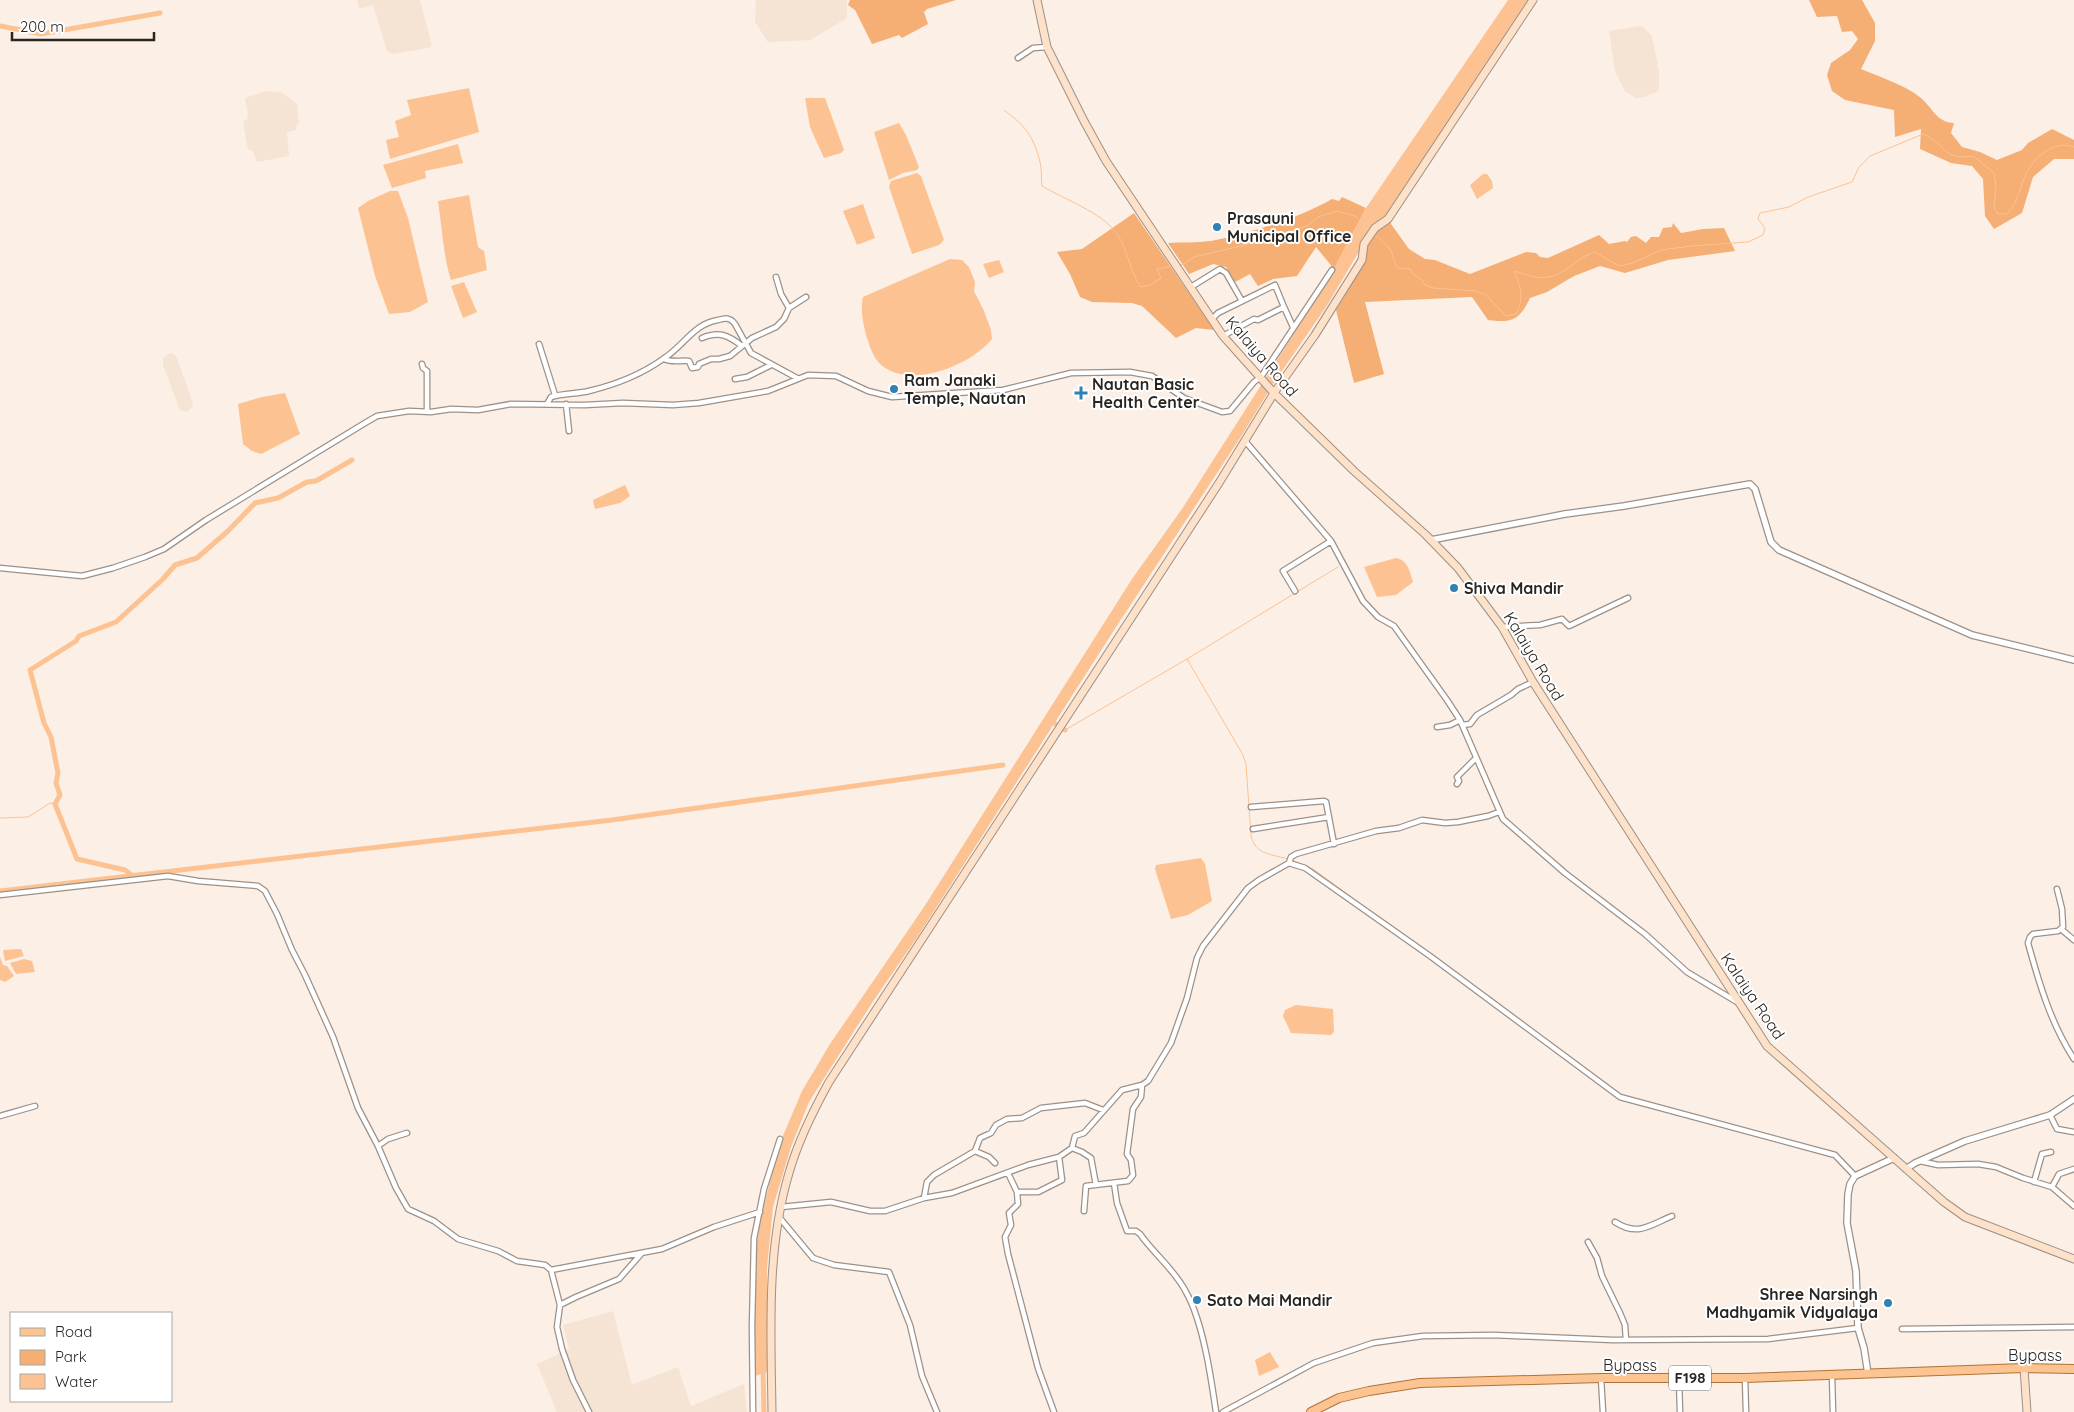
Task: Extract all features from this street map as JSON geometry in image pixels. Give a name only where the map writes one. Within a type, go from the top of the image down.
[{"type":"main road","name":"Kalaiya Road","points":[[1037,0],[1047,47],[1106,161],[1223,336],[1272,391],[1354,471],[1431,540],[1458,568],[1502,627],[1533,682],[1768,1046],[1906,1169],[1965,1217],[2074,1259]]},
{"type":"main road","points":[[772,1412],[772,1285],[776,1231],[788,1173],[806,1125],[829,1082],[1115,643],[1245,440],[1272,391],[1315,335],[1362,260],[1364,244],[1375,228],[1388,220],[1533,0]]},
{"type":"main road","points":[[2024,1368],[2027,1412]]},
{"type":"main road","name":"Bypass","points":[[1311,1412],[1339,1398],[1420,1383],[1601,1378],[1745,1378],[2024,1368],[2074,1369]]},
{"type":"street","points":[[1018,58],[1033,48],[1047,47]]},
{"type":"street","points":[[1190,287],[1220,269],[1226,273],[1242,301]]},
{"type":"street","points":[[0,568],[82,576],[145,557],[164,548],[206,520],[377,416],[409,411],[478,410],[510,404],[623,403],[673,405],[699,403],[768,391],[808,375],[836,376],[868,391],[892,397],[1003,390],[1071,373],[1130,372],[1152,376],[1184,398],[1222,412],[1230,411],[1248,388],[1261,377],[1332,270]]},
{"type":"street","points":[[776,277],[781,294],[789,308]]},
{"type":"street","points":[[1212,319],[1218,313],[1275,285],[1294,327]]},
{"type":"street","points":[[664,359],[673,363],[682,360],[690,361],[692,368],[698,367],[699,364],[711,359],[730,356],[759,334],[776,327],[784,320],[789,308],[806,297]]},
{"type":"street","points":[[1223,336],[1254,319],[1258,320],[1284,307]]},
{"type":"street","points":[[547,404],[551,397],[555,395],[588,392],[629,377],[664,359],[685,341],[698,326],[706,321],[726,318],[732,319],[744,345],[751,353],[797,378]]},
{"type":"street","points":[[702,338],[712,334],[723,334],[744,345]]},
{"type":"street","points":[[539,344],[555,395]]},
{"type":"street","points":[[422,364],[423,368],[428,371],[428,412]]},
{"type":"street","points":[[735,379],[747,376],[770,364]]},
{"type":"street","points":[[566,404],[569,431]]},
{"type":"street","points":[[1245,440],[1331,541],[1364,601],[1378,617],[1394,626],[1437,684],[1461,723],[1499,812],[1508,826],[1645,934],[1687,972],[1726,997],[1740,1003]]},
{"type":"street","points":[[1431,540],[1565,514],[1624,506],[1750,484],[1755,490],[1772,542],[1779,550],[1972,635],[2074,660]]},
{"type":"street","points":[[1295,591],[1283,571],[1331,541]]},
{"type":"street","points":[[1502,627],[1540,625],[1562,619],[1569,626],[1628,598]]},
{"type":"street","points":[[1436,727],[1461,723],[1470,724],[1477,715],[1518,689],[1533,682]]},
{"type":"street","points":[[1457,784],[1459,781],[1457,777],[1476,758]]},
{"type":"street","points":[[1251,807],[1324,800],[1326,802],[1334,844]]},
{"type":"street","points":[[781,1207],[831,1202],[870,1211],[885,1211],[924,1198],[952,1193],[1008,1173],[1059,1158],[1072,1148],[1075,1136],[1084,1133],[1122,1090],[1142,1085],[1148,1081],[1171,1043],[1187,998],[1197,958],[1203,946],[1248,888],[1258,880],[1290,860],[1296,854],[1376,832],[1399,828],[1422,820],[1445,823],[1458,822],[1499,812]]},
{"type":"street","points":[[1253,829],[1329,817]]},
{"type":"street","points":[[1290,860],[1430,956],[1620,1097],[1835,1155],[1855,1176]]},
{"type":"street","points":[[0,895],[168,876],[198,881],[258,886],[264,891],[277,914],[333,1037],[358,1108],[378,1146],[396,1188],[408,1208],[413,1212],[434,1220],[458,1239],[498,1251],[517,1262],[545,1265],[551,1270],[560,1305],[557,1326],[562,1349],[573,1380],[589,1412]]},
{"type":"street","points":[[2057,889],[2062,909],[2063,927],[2061,929]]},
{"type":"street","points":[[2061,929],[2074,940]]},
{"type":"street","points":[[2061,929],[2033,934],[2028,943],[2041,988],[2060,1037],[2074,1059]]},
{"type":"street","points":[[1084,1211],[1086,1186],[1128,1181],[1132,1175],[1131,1160],[1127,1154],[1133,1109],[1140,1097],[1142,1085]]},
{"type":"street","points":[[1906,1169],[1920,1161],[1987,1133],[2050,1115],[2074,1099]]},
{"type":"street","points":[[924,1198],[927,1182],[934,1175],[975,1151],[980,1138],[991,1133],[996,1125],[1006,1119],[1022,1118],[1034,1110],[1060,1105],[1085,1103],[1103,1110]]},
{"type":"street","points":[[0,1116],[34,1106]]},
{"type":"street","points":[[2050,1115],[2057,1129],[2074,1132]]},
{"type":"street","points":[[378,1146],[388,1139],[407,1133]]},
{"type":"street","points":[[754,1412],[753,1267],[756,1224],[764,1189],[780,1139]]},
{"type":"street","points":[[1072,1148],[1091,1158],[1096,1185]]},
{"type":"street","points":[[975,1151],[988,1157],[995,1163]]},
{"type":"street","points":[[2034,1182],[2042,1154],[2051,1152]]},
{"type":"street","points":[[1017,1192],[1038,1192],[1062,1180],[1059,1158]]},
{"type":"street","points":[[1868,1374],[1864,1348],[1858,1328],[1856,1271],[1847,1223],[1848,1194],[1850,1184],[1855,1176],[1894,1158]]},
{"type":"street","points":[[1920,1161],[1938,1164],[1978,1164],[1996,1167],[2052,1187],[2074,1206]]},
{"type":"street","points":[[2052,1187],[2058,1174],[2074,1169]]},
{"type":"street","points":[[1008,1173],[1017,1192],[1018,1204],[1009,1213],[1011,1225],[1005,1237],[1008,1254],[1038,1368],[1054,1412]]},
{"type":"street","points":[[1114,1183],[1118,1203],[1128,1231],[1136,1231],[1140,1234],[1186,1291],[1195,1310],[1210,1372],[1216,1412]]},
{"type":"street","points":[[551,1270],[606,1258],[641,1254],[662,1249],[714,1227],[760,1212]]},
{"type":"street","points":[[1616,1222],[1624,1228],[1636,1231],[1672,1216]]},
{"type":"street","points":[[779,1217],[813,1258],[834,1265],[890,1272],[910,1325],[922,1376],[936,1412]]},
{"type":"street","points":[[1588,1242],[1597,1258],[1602,1276],[1625,1325],[1626,1340]]},
{"type":"street","points":[[560,1305],[619,1279],[641,1254]]},
{"type":"street","points":[[1902,1329],[2074,1327]]},
{"type":"street","points":[[1223,1412],[1238,1402],[1314,1363],[1373,1343],[1433,1336],[1626,1340],[1768,1339],[1858,1328]]},
{"type":"street","points":[[1832,1375],[1833,1412]]},
{"type":"street","points":[[1601,1378],[1603,1412]]},
{"type":"street","points":[[1680,1378],[1680,1412]]},
{"type":"street","points":[[1745,1378],[1746,1412]]},
{"type":"shaded area","points":[[420,0],[432,46],[393,54],[387,51],[373,5],[359,9],[357,1]]},
{"type":"shaded area","points":[[756,0],[847,0],[847,18],[810,40],[768,42],[755,22]]},
{"type":"shaded area","points":[[1639,26],[1652,36],[1659,71],[1659,91],[1636,98],[1625,91],[1615,71],[1609,31]]},
{"type":"shaded area","points":[[266,91],[283,93],[297,104],[299,123],[296,130],[287,132],[289,156],[257,162],[253,151],[248,149],[246,139],[243,121],[247,120],[248,114],[245,98]]},
{"type":"shaded area","points":[[170,353],[174,354],[177,358],[192,401],[193,406],[187,412],[180,410],[163,365],[163,358]]},
{"type":"shaded area","points":[[613,1311],[632,1385],[678,1367],[691,1406],[744,1384],[747,1412],[557,1412],[537,1364],[569,1349],[563,1325]]},
{"type":"green space","points":[[850,0],[956,0],[927,9],[924,12],[928,24],[902,38],[899,35],[872,44],[855,10],[848,5]]},
{"type":"green space","points":[[1809,0],[1862,0],[1875,23],[1875,41],[1861,69],[1907,89],[1921,98],[1943,120],[1954,123],[1951,133],[1962,147],[1980,152],[1997,160],[2022,150],[2028,143],[2052,129],[2074,140],[2074,159],[2054,159],[2033,177],[2022,213],[1994,229],[1985,216],[1983,179],[1972,166],[1951,163],[1920,149],[1921,129],[1895,137],[1894,110],[1845,100],[1832,91],[1827,75],[1831,63],[1850,50],[1858,39],[1852,31],[1842,32],[1837,16],[1817,17]]},
{"type":"green space","points":[[1342,197],[1366,208],[1334,269],[1316,247],[1297,276],[1273,279],[1258,286],[1250,274],[1235,282],[1226,267],[1213,264],[1189,274],[1168,243],[1211,241],[1241,234],[1289,219],[1332,199],[1339,201]]},
{"type":"green space","points":[[1134,213],[1214,330],[1196,328],[1176,338],[1142,306],[1132,303],[1092,302],[1080,297],[1070,274],[1057,252],[1082,249]]},
{"type":"green space","points":[[1391,219],[1391,224],[1409,249],[1425,259],[1435,260],[1470,274],[1526,252],[1536,253],[1540,257],[1548,258],[1599,235],[1609,244],[1627,242],[1631,237],[1636,236],[1646,243],[1651,237],[1659,237],[1663,228],[1672,227],[1673,223],[1681,233],[1724,228],[1735,251],[1668,260],[1625,273],[1600,266],[1574,276],[1547,292],[1530,298],[1518,316],[1514,319],[1503,321],[1488,320],[1472,297],[1365,302],[1384,374],[1354,383],[1336,310],[1349,284],[1364,263],[1369,241],[1375,232]]},
{"type":"water","points":[[1508,0],[1530,0],[1397,202],[1360,250],[1326,307],[1273,384],[1242,435],[809,1102],[791,1147],[773,1207],[767,1268],[767,1372],[755,1376],[754,1291],[757,1241],[779,1145],[802,1091],[830,1044],[924,907],[1132,579],[1182,509],[1334,269],[1366,208]]},
{"type":"water","points":[[469,88],[479,132],[390,159],[386,140],[399,137],[395,121],[411,115],[407,100]]},
{"type":"water","points":[[805,98],[825,98],[844,150],[841,153],[824,158],[810,127]]},
{"type":"water","points":[[899,123],[919,167],[917,170],[903,173],[889,180],[874,132]]},
{"type":"water","points":[[458,144],[463,163],[425,171],[426,178],[392,188],[383,165]]},
{"type":"water","points":[[917,173],[921,176],[944,240],[939,245],[912,254],[889,187],[891,181]]},
{"type":"water","points":[[1483,174],[1487,174],[1492,181],[1493,188],[1477,199],[1470,185]]},
{"type":"water","points":[[390,191],[398,191],[408,218],[428,302],[410,312],[389,314],[375,276],[358,208]]},
{"type":"water","points":[[469,195],[478,247],[484,251],[487,270],[451,280],[444,251],[438,201]]},
{"type":"water","points":[[863,204],[875,238],[857,245],[843,211]]},
{"type":"water","points":[[950,259],[962,260],[969,267],[975,282],[974,291],[984,311],[991,330],[992,339],[969,358],[938,372],[906,375],[891,371],[874,357],[862,316],[863,297]]},
{"type":"water","points":[[999,260],[1004,272],[989,278],[983,264]]},
{"type":"water","points":[[464,282],[477,312],[463,318],[451,286]]},
{"type":"water","points":[[285,393],[300,434],[261,454],[252,451],[243,444],[238,404]]},
{"type":"water","points":[[625,485],[630,496],[620,503],[595,509],[593,500]]},
{"type":"water","points":[[1396,558],[1406,564],[1413,582],[1396,595],[1377,597],[1364,567]]},
{"type":"water","points":[[1201,858],[1205,864],[1212,901],[1188,915],[1171,919],[1155,869],[1156,865]]},
{"type":"water","points":[[21,949],[24,956],[5,961],[3,950]]},
{"type":"water","points":[[0,957],[3,965],[7,966],[14,976],[5,982],[0,980]]},
{"type":"water","points":[[24,959],[32,961],[35,972],[16,974],[10,963]]},
{"type":"water","points":[[1296,1005],[1333,1009],[1334,1032],[1331,1035],[1291,1033],[1283,1016],[1285,1010]]},
{"type":"water","points":[[1270,1352],[1279,1367],[1259,1376],[1255,1360]]},
{"type":"waterway","points":[[0,26],[41,34],[160,13]]},
{"type":"waterway","points":[[1005,111],[1028,132],[1035,145],[1040,162],[1042,186],[1093,213],[1110,226],[1121,240],[1141,287],[1151,285],[1161,278],[1157,269],[1173,266]]},
{"type":"waterway","points":[[1375,235],[1390,249],[1398,268],[1410,269],[1425,285],[1433,288],[1476,291],[1486,295],[1506,316],[1516,314],[1521,298],[1520,287],[1514,271],[1530,276],[1550,277],[1595,252],[1619,266],[1633,263],[1661,250],[1748,242],[1763,235],[1765,228],[1758,219],[1760,213],[1789,207],[1808,197],[1852,182],[1859,167],[1870,156],[1923,134],[1931,138],[1949,154],[1963,157],[1973,156],[1994,173],[1996,186],[1994,208],[1998,214],[2007,214],[2011,209],[2025,176],[2039,157],[2052,148],[2066,145],[2074,147]]},
{"type":"waterway","points":[[1179,265],[1194,257],[1245,245],[1261,237],[1307,226],[1318,217],[1337,211],[1355,216],[1361,222]]},
{"type":"waterway","points":[[133,876],[125,870],[77,859],[55,804],[60,795],[56,783],[58,773],[51,737],[44,723],[30,670],[76,641],[79,636],[116,622],[163,579],[175,565],[197,558],[228,531],[255,503],[278,498],[307,482],[316,481],[352,460]]},
{"type":"waterway","points":[[1065,730],[1187,659],[1338,567]]},
{"type":"waterway","points":[[1187,659],[1243,755],[1246,764],[1253,842],[1256,847],[1265,853],[1288,859]]},
{"type":"waterway","points":[[1051,721],[1065,730]]},
{"type":"waterway","points":[[0,891],[612,820],[1003,765]]},
{"type":"waterway","points":[[0,818],[28,817],[50,803],[55,804]]},
{"type":"waterway","points":[[1292,860],[1313,869],[1370,911]]},
{"type":"waterway","points":[[1375,915],[1391,925]]},
{"type":"waterway","points":[[763,1368],[764,1412]]},
{"type":"place","name":"Prasauni Municipal Office","points":[[1217,227]]},
{"type":"place","name":"Ram Janaki Temple, Nautan","points":[[894,389]]},
{"type":"place","name":"Nautan Basic Health Center","points":[[1081,393]]},
{"type":"place","name":"Shiva Mandir","points":[[1454,588]]},
{"type":"place","name":"Sato Mai Mandir","points":[[1197,1300]]},
{"type":"place","name":"Shree Narsingh Madhyamik Vidyalaya","points":[[1888,1303]]}]
